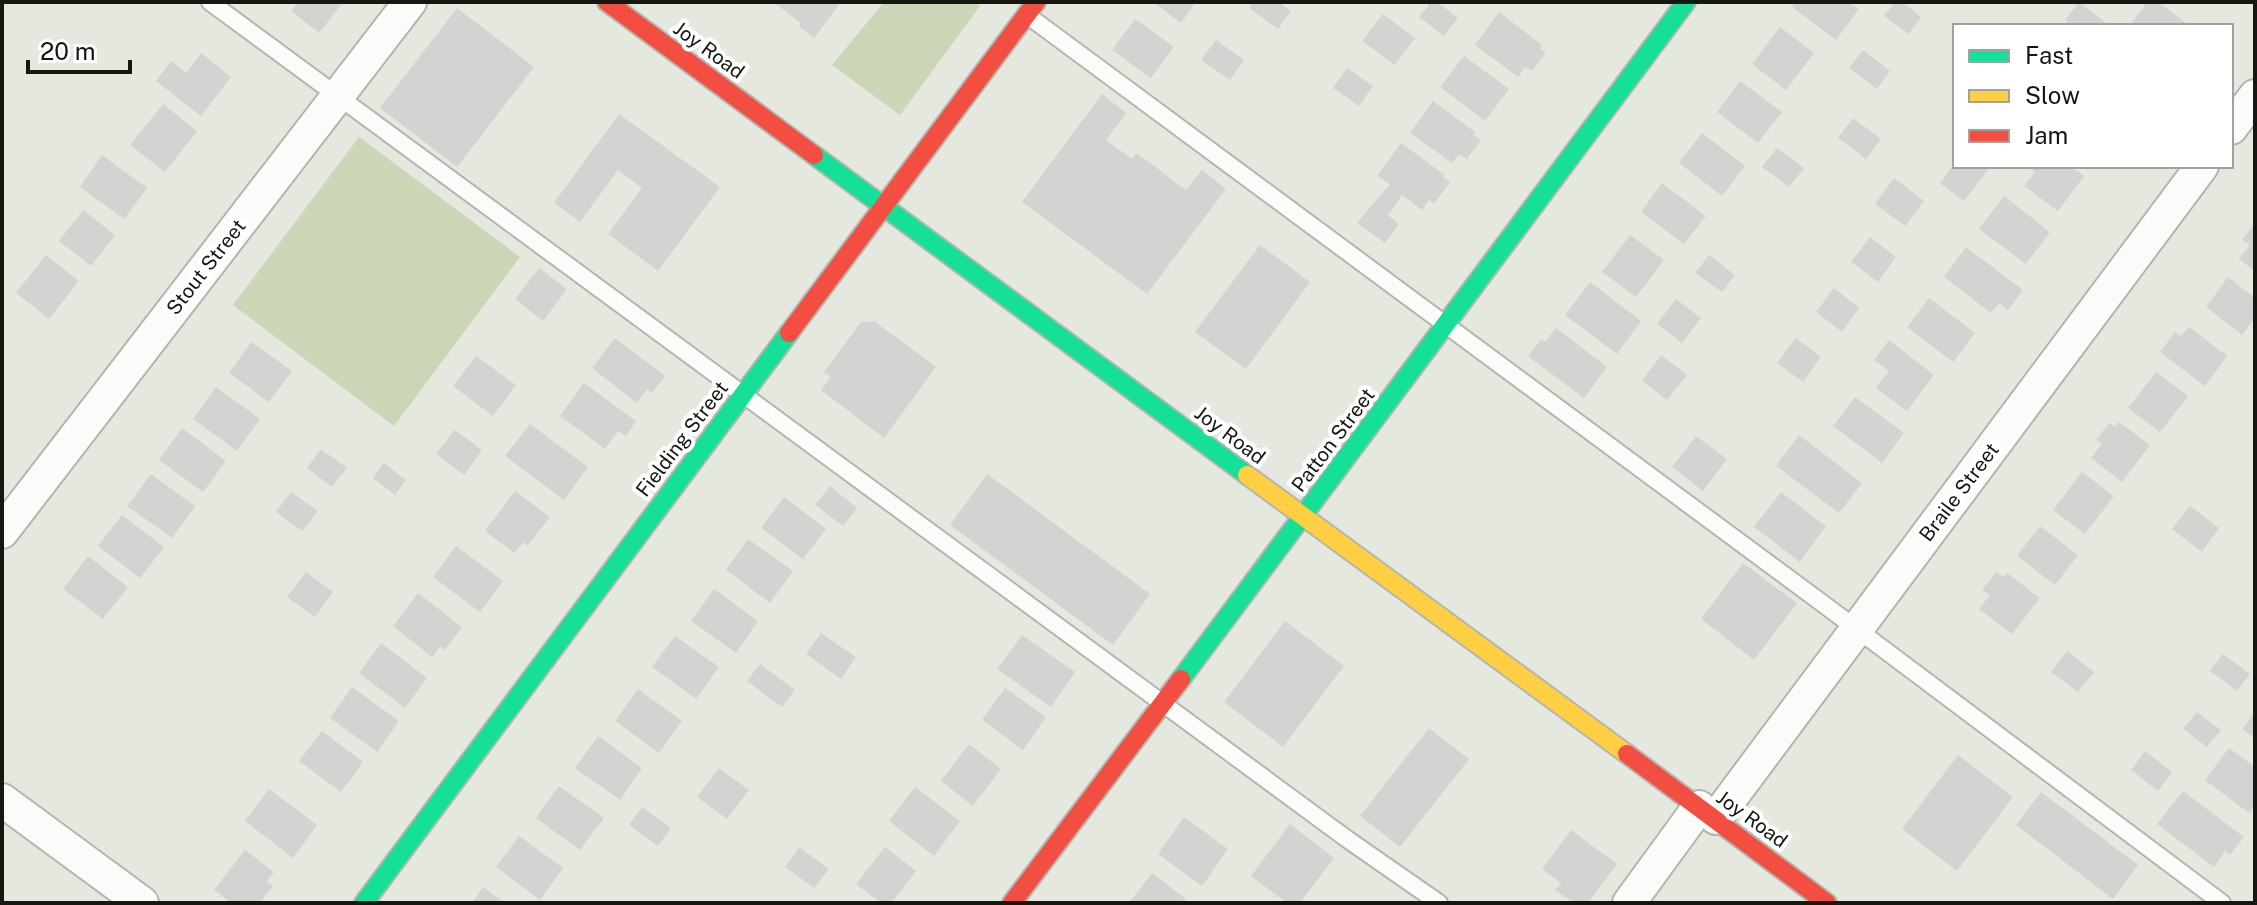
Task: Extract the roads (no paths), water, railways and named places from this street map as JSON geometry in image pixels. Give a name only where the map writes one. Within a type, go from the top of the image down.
[{"type":"street","name":"Stout Street","points":[[2,532],[410,2]]},
{"type":"street","name":"Joy Road","points":[[607,2],[1827,903]]},
{"type":"street","name":"Patton Street","points":[[1012,903],[1304,517],[1686,2]]},
{"type":"street","name":"Fielding Street","points":[[364,903],[1032,8]]},
{"type":"street","points":[[2233,125],[2255,96]]},
{"type":"street","name":"Braile Street","points":[[1629,903],[1857,629],[2201,168]]},
{"type":"street","points":[[2,800],[142,903]]},
{"type":"lane","points":[[210,2],[1439,903]]},
{"type":"lane","points":[[1009,2],[1032,8],[1446,325],[2222,903]]}]
